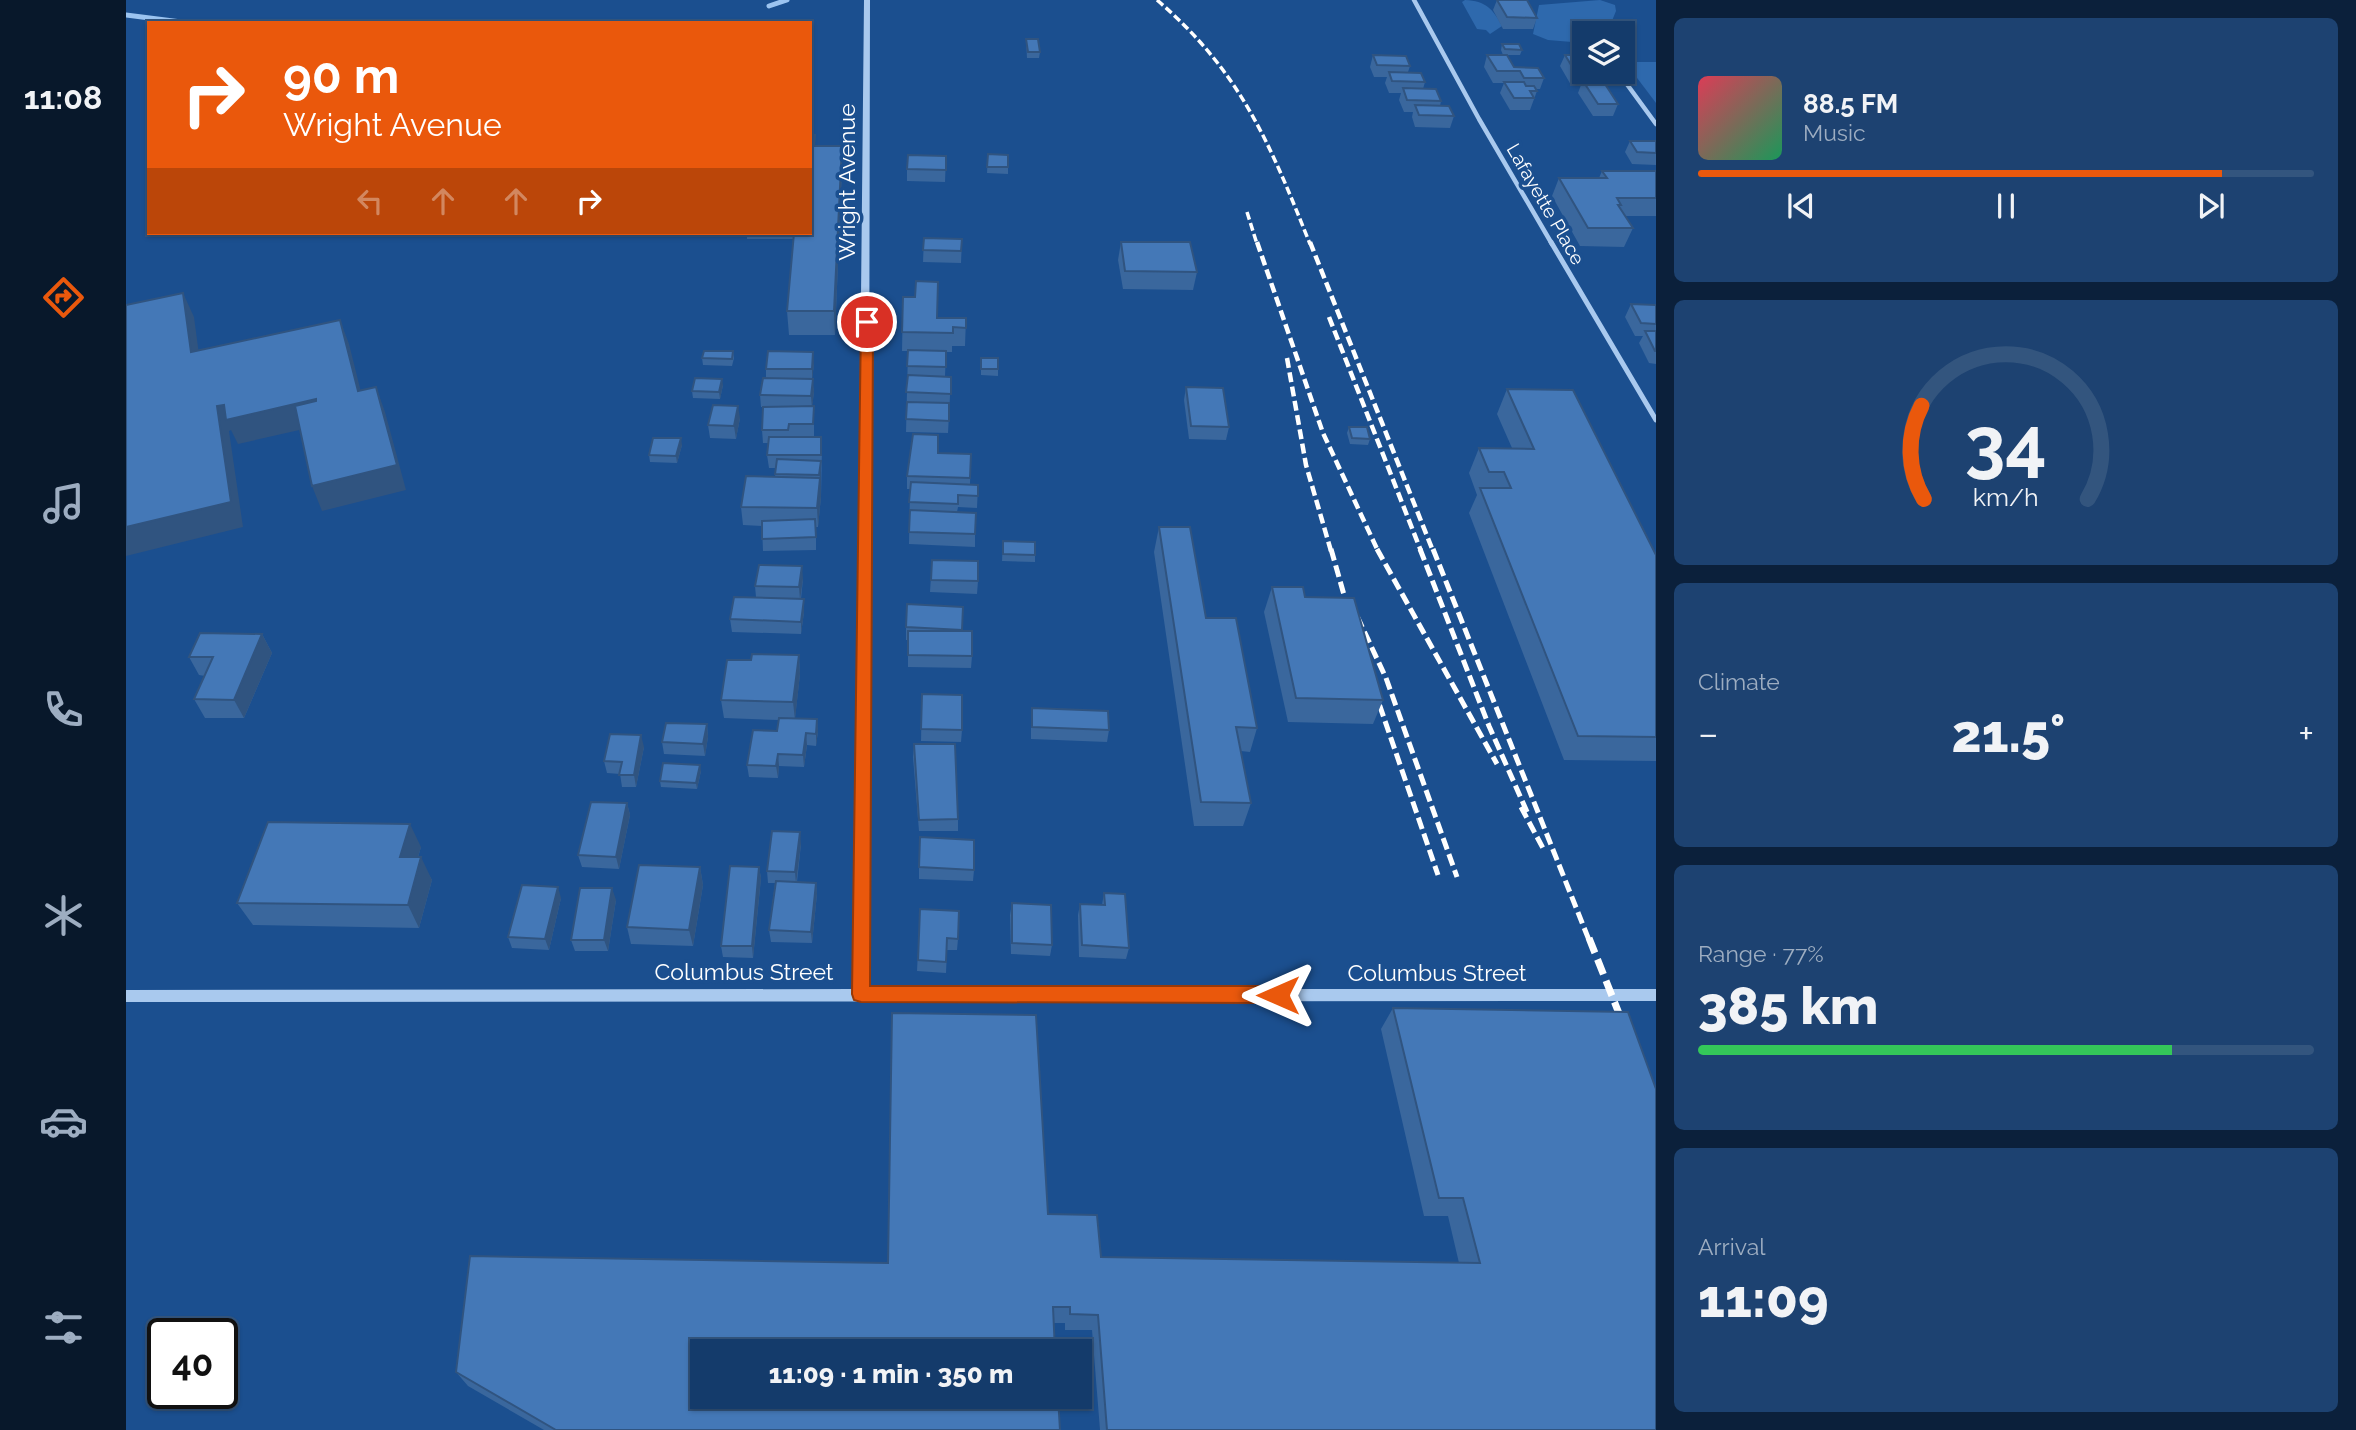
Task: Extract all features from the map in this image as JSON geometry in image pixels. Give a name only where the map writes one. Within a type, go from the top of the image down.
[{"type":"street","name":"Wright Avenue","points":[[861,994],[867,0]]},
{"type":"street","name":"Lafayette Place","points":[[1413,0],[1479,119],[1656,420]]},
{"type":"street","points":[[1627,84],[1656,124]]},
{"type":"street","name":"Columbus Street","points":[[126,996],[1656,995]]},
{"type":"shaded area","points":[[1465,0],[1488,7],[1502,26],[1490,34],[1486,30],[1477,29],[1462,2]]},
{"type":"shaded area","points":[[1600,0],[1615,5],[1616,11],[1612,21],[1572,21],[1572,42],[1548,40],[1533,34],[1539,5]]},
{"type":"shaded area","points":[[1635,62],[1656,62],[1656,103],[1635,75]]},
{"type":"building","points":[[1497,0],[1527,0],[1537,18],[1507,17]]},
{"type":"building","points":[[1026,39],[1038,39],[1040,52],[1028,52]]},
{"type":"building","points":[[1502,44],[1519,44],[1522,50],[1505,49]]},
{"type":"building","points":[[1373,55],[1406,56],[1410,66],[1377,65]]},
{"type":"building","points":[[1487,55],[1507,55],[1514,67],[1538,68],[1544,78],[1524,78],[1520,71],[1497,71]]},
{"type":"building","points":[[1565,55],[1572,55],[1572,66]]},
{"type":"building","points":[[1389,72],[1421,73],[1425,82],[1392,81]]},
{"type":"building","points":[[1504,82],[1524,82],[1526,86],[1534,86],[1537,91],[1530,91],[1534,98],[1514,98]]},
{"type":"building","points":[[1585,84],[1605,84],[1618,104],[1598,104]]},
{"type":"building","points":[[1403,88],[1436,89],[1441,101],[1407,100]]},
{"type":"building","points":[[1415,105],[1449,106],[1454,116],[1419,115]]},
{"type":"building","points":[[812,135],[815,135],[814,146],[842,146],[834,311],[787,311],[794,235],[812,235]]},
{"type":"building","points":[[1630,141],[1656,141],[1656,153],[1637,152]]},
{"type":"building","points":[[988,154],[1008,155],[1008,167],[987,167]]},
{"type":"building","points":[[908,155],[946,156],[946,170],[907,169]]},
{"type":"building","points":[[1602,171],[1656,171],[1656,198],[1617,198],[1621,205],[1618,205],[1633,228],[1588,228],[1559,178],[1607,178]]},
{"type":"building","points":[[924,238],[962,239],[961,251],[923,250]]},
{"type":"building","points":[[1121,242],[1190,242],[1197,272],[1125,271]]},
{"type":"building","points":[[916,281],[938,282],[937,318],[966,318],[966,328],[953,327],[953,333],[902,332],[903,297],[915,297]]},
{"type":"building","points":[[183,293],[191,352],[340,320],[358,391],[376,387],[397,465],[312,486],[295,406],[316,399],[226,420],[224,405],[217,406],[231,502],[126,527],[126,305]]},
{"type":"building","points":[[1631,304],[1656,305],[1656,324],[1641,323]]},
{"type":"building","points":[[1645,331],[1656,331],[1656,351],[1655,351]]},
{"type":"building","points":[[908,350],[946,351],[946,367],[907,366]]},
{"type":"building","points":[[704,351],[733,351],[732,359],[702,358]]},
{"type":"building","points":[[768,351],[813,352],[812,369],[766,369]]},
{"type":"building","points":[[981,358],[998,358],[998,369],[981,369]]},
{"type":"building","points":[[908,375],[951,377],[951,394],[906,392]]},
{"type":"building","points":[[695,378],[722,379],[719,392],[692,391]]},
{"type":"building","points":[[763,378],[813,379],[811,396],[760,395]]},
{"type":"building","points":[[1186,387],[1223,388],[1229,427],[1191,426]]},
{"type":"building","points":[[1507,389],[1573,390],[1656,555],[1656,737],[1578,736],[1480,488],[1511,488],[1504,472],[1489,472],[1479,448],[1534,449]]},
{"type":"building","points":[[907,402],[949,403],[949,421],[906,419]]},
{"type":"building","points":[[713,405],[738,406],[734,426],[708,425]]},
{"type":"building","points":[[814,406],[813,424],[789,424],[788,430],[762,430],[763,407]]},
{"type":"building","points":[[1349,427],[1367,427],[1370,439],[1352,438]]},
{"type":"building","points":[[913,434],[938,435],[938,453],[971,454],[970,478],[907,476]]},
{"type":"building","points":[[769,437],[821,437],[821,455],[767,455]]},
{"type":"building","points":[[653,438],[681,438],[676,456],[649,455]]},
{"type":"building","points":[[777,459],[821,461],[819,475],[775,474]]},
{"type":"building","points":[[746,476],[820,478],[817,508],[741,507]]},
{"type":"building","points":[[911,482],[978,485],[978,496],[958,495],[958,504],[909,502]]},
{"type":"building","points":[[910,510],[976,513],[975,534],[909,532]]},
{"type":"building","points":[[815,519],[816,537],[762,539],[762,521]]},
{"type":"building","points":[[1159,527],[1190,527],[1206,618],[1236,618],[1257,728],[1236,727],[1251,803],[1201,802]]},
{"type":"building","points":[[1003,541],[1035,542],[1035,555],[1003,554]]},
{"type":"building","points":[[932,560],[978,561],[978,581],[931,580]]},
{"type":"building","points":[[759,565],[802,566],[799,587],[755,586]]},
{"type":"building","points":[[1272,587],[1303,587],[1305,597],[1354,598],[1383,700],[1296,698]]},
{"type":"building","points":[[734,597],[804,599],[801,622],[730,619]]},
{"type":"building","points":[[907,604],[963,607],[962,630],[906,627]]},
{"type":"building","points":[[908,631],[972,631],[972,656],[908,655]]},
{"type":"building","points":[[200,633],[262,634],[234,700],[194,699],[213,657],[189,657]]},
{"type":"building","points":[[752,654],[799,655],[793,702],[721,700],[727,660],[751,660]]},
{"type":"building","points":[[922,694],[962,695],[962,730],[921,729]]},
{"type":"building","points":[[1032,708],[1108,711],[1109,730],[1032,727]]},
{"type":"building","points":[[779,718],[817,719],[816,734],[806,733],[803,755],[778,754],[776,766],[747,765],[753,730],[777,731]]},
{"type":"building","points":[[666,723],[707,724],[703,744],[662,742]]},
{"type":"building","points":[[610,734],[641,735],[634,775],[619,775],[622,762],[604,761]]},
{"type":"building","points":[[914,744],[955,744],[958,819],[919,820]]},
{"type":"building","points":[[663,763],[700,765],[696,783],[660,781]]},
{"type":"building","points":[[591,802],[627,803],[616,857],[578,855]]},
{"type":"building","points":[[268,822],[410,824],[400,857],[421,857],[408,905],[237,903]]},
{"type":"building","points":[[772,831],[800,832],[795,872],[767,871]]},
{"type":"building","points":[[920,837],[974,840],[974,870],[919,867]]},
{"type":"building","points":[[639,865],[700,867],[689,930],[627,927]]},
{"type":"building","points":[[730,866],[759,867],[752,946],[721,946]]},
{"type":"building","points":[[776,881],[816,883],[811,932],[769,930]]},
{"type":"building","points":[[522,885],[558,887],[545,939],[508,937]]},
{"type":"building","points":[[580,888],[612,888],[604,940],[571,940]]},
{"type":"building","points":[[1104,893],[1125,894],[1129,948],[1082,945],[1080,904],[1105,905]]},
{"type":"building","points":[[1012,903],[1051,905],[1052,945],[1012,943]]},
{"type":"building","points":[[920,909],[959,911],[958,939],[947,938],[946,962],[918,960]]},
{"type":"building","points":[[1393,1008],[1628,1012],[1656,1089],[1656,1430],[1107,1430],[1098,1315],[1070,1314],[1070,1307],[1053,1307],[1054,1339],[690,1339],[690,1409],[1059,1409],[1060,1430],[556,1430],[456,1372],[470,1256],[888,1263],[892,1013],[1036,1015],[1048,1214],[1097,1215],[1101,1257],[1480,1263],[1463,1198],[1439,1198]]},
{"type":"waterway","points":[[769,6],[787,0]]},
{"type":"waterway","points":[[126,15],[173,21]]},
{"type":"railway","points":[[1157,0],[1211,54],[1232,82],[1266,142],[1310,244]]},
{"type":"railway","points":[[1247,212],[1257,244]]},
{"type":"railway","points":[[1257,242],[1323,433],[1377,550]]},
{"type":"railway","points":[[1310,242],[1433,551]]},
{"type":"railway","points":[[1329,317],[1421,551]]},
{"type":"railway","points":[[1287,358],[1306,465],[1331,551]]},
{"type":"railway","points":[[1331,549],[1350,616]]},
{"type":"railway","points":[[1420,549],[1489,726],[1528,814]]},
{"type":"railway","points":[[1433,549],[1589,940]]},
{"type":"railway","points":[[1377,550],[1497,764]]},
{"type":"railway","points":[[1350,601],[1386,678],[1457,877]]},
{"type":"railway","points":[[1374,689],[1438,875]]},
{"type":"railway","points":[[1521,807],[1544,850]]},
{"type":"railway","points":[[1589,938],[1626,1031]]},
{"type":"route","points":[[867,322],[861,994],[1278,995]]}]
